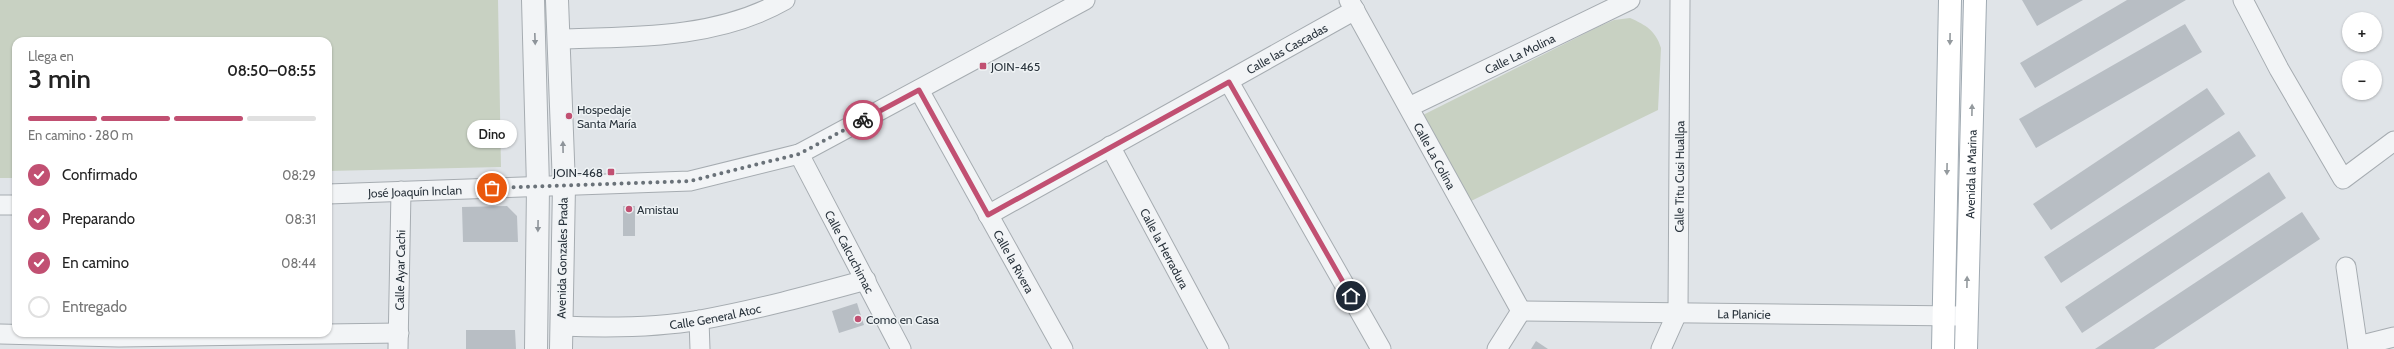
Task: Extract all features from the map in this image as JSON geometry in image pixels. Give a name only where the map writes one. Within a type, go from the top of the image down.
[{"type":"main road","name":"Avenida la Marina","points":[[1943,349],[1950,0]]},
{"type":"main road","name":"Avenida la Marina","points":[[1966,349],[1975,0]]},
{"type":"street","name":"Avenida Gonzales Prada","points":[[533,0],[538,187],[536,349]]},
{"type":"street","name":"Avenida Gonzales Prada","points":[[557,0],[564,186],[561,349]]},
{"type":"street","points":[[558,39],[648,36],[681,32],[731,21],[763,11],[785,0]]},
{"type":"street","name":"José Joaquín Inclan","points":[[332,194],[690,181],[799,154],[1084,0]]},
{"type":"street","name":"Calle La Molina","points":[[1409,107],[1630,0]]},
{"type":"street","name":"Calle Titu Cusi Huallpa","points":[[1661,349],[1678,311],[1680,0]]},
{"type":"street","points":[[2243,0],[2279,69],[2342,179],[2394,140]]},
{"type":"street","name":"Calle La Colina","points":[[1352,5],[1521,310]]},
{"type":"street","name":"Calle las Cascadas","points":[[988,215],[1110,146],[1229,82],[1352,5]]},
{"type":"street","points":[[1229,82],[1381,349]]},
{"type":"street","name":"Calle la Rivera","points":[[919,90],[1063,349]]},
{"type":"street","name":"Calle la Herradura","points":[[1110,146],[1219,349]]},
{"type":"street","name":"Calle Calcuchimac","points":[[799,154],[901,349]]},
{"type":"street","name":"Calle Ayar Cachi","points":[[398,341],[400,191]]},
{"type":"street","points":[[0,205],[12,204]]},
{"type":"street","points":[[2346,267],[2358,348],[2394,337]]},
{"type":"street","name":"Calle General Atoc","points":[[561,326],[607,328],[699,320],[786,301],[866,280]]},
{"type":"street","points":[[1497,349],[1521,310]]},
{"type":"street","name":"La Planicie","points":[[1521,310],[1966,316]]},
{"type":"street","points":[[699,320],[700,349]]},
{"type":"street","points":[[0,334],[12,335]]},
{"type":"street","points":[[60,337],[119,340],[245,342],[398,341]]},
{"type":"green space","points":[[0,0],[498,0],[501,167],[332,171],[332,37],[12,37],[12,178],[0,178]]},
{"type":"green space","points":[[1630,18],[1650,29],[1659,42],[1661,48],[1658,110],[1469,202],[1421,116],[1598,27],[1614,20]]},
{"type":"building","points":[[2022,0],[2083,0],[2037,26]]},
{"type":"building","points":[[2127,0],[2186,0],[2035,88],[2020,63]]},
{"type":"building","points":[[2185,24],[2202,52],[2036,148],[2019,119]]},
{"type":"building","points":[[2207,88],[2225,114],[2051,230],[2033,204]]},
{"type":"building","points":[[2239,131],[2256,156],[2061,283],[2044,257]]},
{"type":"building","points":[[2269,172],[2286,198],[2082,333],[2065,307]]},
{"type":"building","points":[[507,206],[517,216],[518,242],[463,242],[462,207]]},
{"type":"building","points":[[623,206],[635,206],[635,236],[623,236]]},
{"type":"building","points":[[2302,212],[2320,239],[2154,349],[2095,349]]},
{"type":"building","points":[[857,303],[864,325],[839,333],[832,311]]},
{"type":"building","points":[[466,330],[515,330],[516,349],[466,349]]},
{"type":"building","points":[[1536,341],[1548,349],[1531,349]]},
{"type":"way so far","points":[[492,188],[690,181],[799,154],[863,120]]},
{"type":"place","name":"JOIN-465","points":[[983,66]]},
{"type":"place","name":"Hospedaje Santa María","points":[[569,116]]},
{"type":"place","name":"JOIN-468","points":[[611,172]]},
{"type":"place","name":"Dino","points":[[492,188]]},
{"type":"place","name":"Amistau","points":[[629,209]]},
{"type":"place","name":"Como en Casa","points":[[858,319]]},
{"type":"route","points":[[863,120],[919,90],[988,215],[1110,146],[1229,82],[1351,296]]}]
